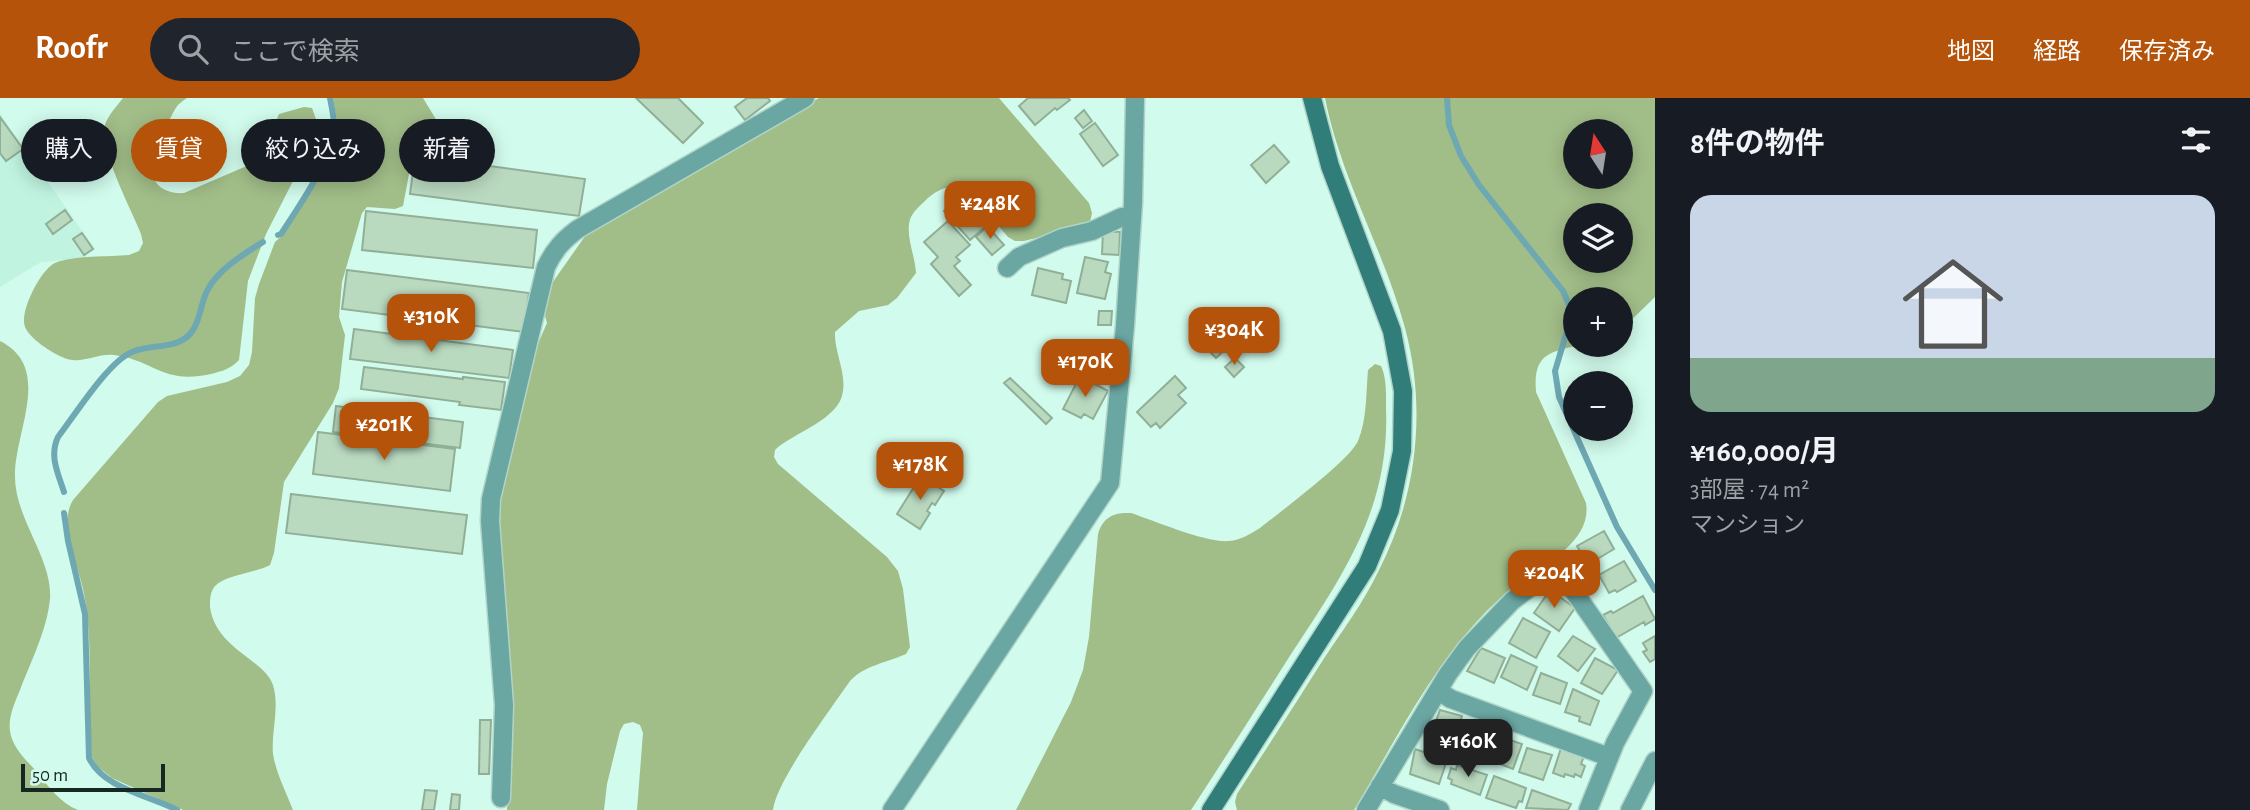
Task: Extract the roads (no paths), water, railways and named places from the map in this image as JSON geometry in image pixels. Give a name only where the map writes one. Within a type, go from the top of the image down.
[{"type":"street","points":[[501,798],[504,705],[490,521],[491,499],[546,267],[553,252],[564,239],[578,229],[805,98]]},
{"type":"street","points":[[892,810],[1110,483],[1125,326],[1132,217],[1135,98]]},
{"type":"street","points":[[1211,810],[1367,566],[1390,510],[1402,451],[1403,391],[1392,331],[1330,166],[1312,98]]},
{"type":"street","points":[[1007,268],[1019,257],[1062,238],[1091,231],[1122,217],[1132,217]]},
{"type":"street","points":[[1366,810],[1438,691],[1468,648],[1512,601],[1557,567],[1643,691],[1609,757],[1588,810]]},
{"type":"street","points":[[1438,691],[1451,699],[1609,757]]},
{"type":"street","points":[[1630,810],[1655,761]]},
{"type":"street","points":[[1380,786],[1394,794],[1440,810]]},
{"type":"waterway","points":[[278,235],[304,198],[326,157],[334,131],[330,98]]},
{"type":"waterway","points":[[1447,98],[1449,125],[1461,156],[1479,185],[1563,291],[1569,305],[1570,321],[1555,371],[1559,397],[1617,527],[1655,590]]},
{"type":"waterway","points":[[64,492],[55,464],[55,444],[92,390],[113,366],[132,352],[169,345],[188,336],[195,326],[211,283],[232,263],[263,242]]},
{"type":"waterway","points":[[64,513],[85,614],[89,758],[96,769],[116,784],[177,810]]}]
